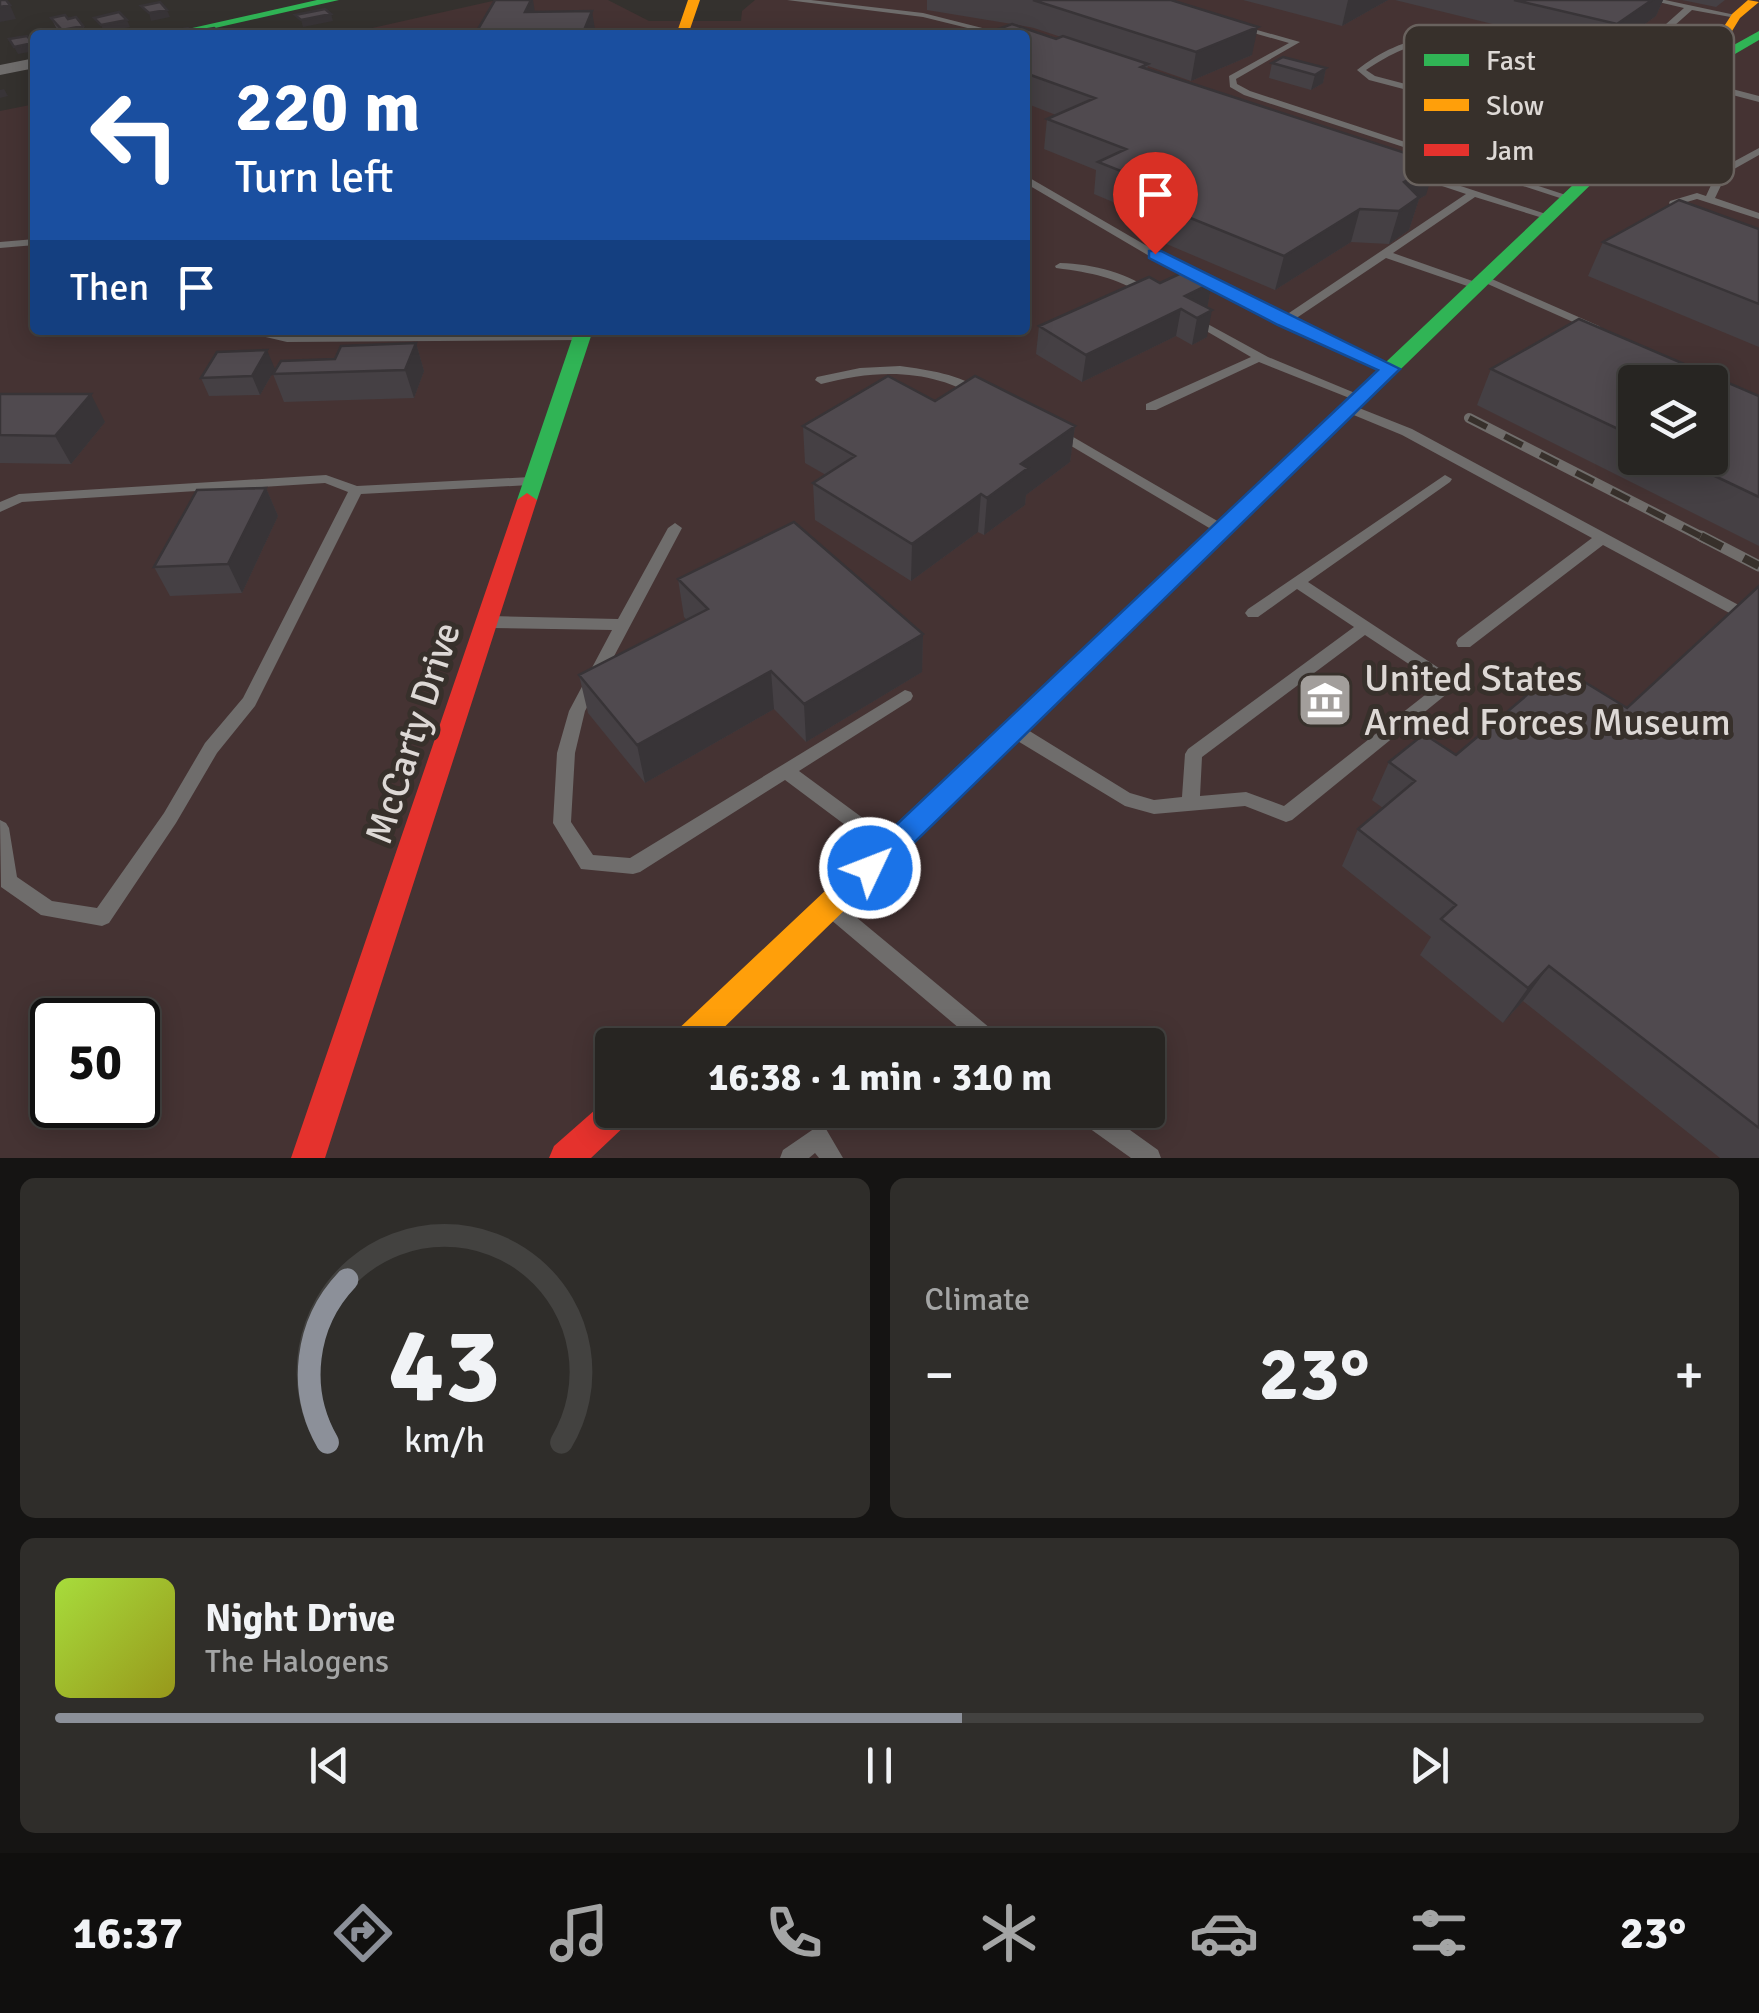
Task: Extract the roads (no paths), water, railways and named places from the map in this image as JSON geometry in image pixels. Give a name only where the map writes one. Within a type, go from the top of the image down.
[{"type":"main road","points":[[191,30],[333,0]]},
{"type":"main road","points":[[683,30],[694,0]]},
{"type":"main road","points":[[1734,27],[1751,5]]},
{"type":"main road","points":[[1734,52],[1759,35]]},
{"type":"main road","points":[[702,1028],[1583,185]]},
{"type":"main road","name":"McCarty Drive","points":[[308,1158],[582,335]]},
{"type":"main road","points":[[566,1158],[597,1128]]},
{"type":"street","points":[[0,70],[30,64]]},
{"type":"lane","points":[[791,0],[923,14],[985,30]]},
{"type":"lane","points":[[1654,0],[1690,7],[1751,5]]},
{"type":"lane","points":[[1670,25],[1690,7]]},
{"type":"lane","points":[[1221,21],[1296,42],[1232,78],[1233,85],[1404,144]]},
{"type":"lane","points":[[1404,43],[1362,70],[1372,78],[1404,86]]},
{"type":"lane","points":[[1734,92],[1759,98]]},
{"type":"lane","points":[[1734,165],[1759,151]]},
{"type":"lane","points":[[1030,183],[1284,322],[1390,369]]},
{"type":"lane","points":[[1449,185],[1550,216]]},
{"type":"lane","points":[[1530,185],[1570,198]]},
{"type":"lane","points":[[1710,198],[1716,185]]},
{"type":"lane","points":[[1284,322],[1474,193]]},
{"type":"lane","points":[[1691,218],[1674,203],[1698,196],[1759,216]]},
{"type":"lane","points":[[0,245],[30,242]]},
{"type":"lane","points":[[1385,254],[1481,282],[1605,332]]},
{"type":"lane","points":[[1060,266],[1092,266],[1116,274],[1167,304]]},
{"type":"lane","points":[[1190,317],[1259,358],[1355,403],[1759,623]]},
{"type":"lane","points":[[273,335],[465,335]]},
{"type":"lane","points":[[1151,407],[1259,358]]},
{"type":"lane","points":[[821,380],[854,369],[911,370],[984,394]]},
{"type":"lane","points":[[1050,428],[1222,530]]},
{"type":"lane","points":[[0,508],[19,498],[326,480],[356,490],[534,480]]},
{"type":"lane","points":[[1252,613],[1445,480]]},
{"type":"lane","points":[[0,828],[8,881],[48,910],[102,917],[170,818],[210,748],[248,702],[356,490]]},
{"type":"lane","points":[[675,528],[577,711],[566,753],[562,823],[588,863],[633,866],[905,696]]},
{"type":"lane","points":[[1464,642],[1602,538]]},
{"type":"lane","points":[[1014,730],[1126,800],[1154,807],[1246,799],[1286,815],[1451,684],[1297,582]]},
{"type":"lane","points":[[487,622],[622,625]]},
{"type":"lane","points":[[1190,804],[1194,754],[1366,627]]},
{"type":"lane","points":[[786,771],[890,848]]},
{"type":"lane","points":[[829,906],[975,1028]]},
{"type":"lane","points":[[1108,1128],[1150,1158]]},
{"type":"lane","points":[[791,1158],[818,1138],[832,1158]]},
{"type":"railway","points":[[1469,418],[1706,539]]},
{"type":"railway","points":[[1701,536],[1759,566]]},
{"type":"place","name":"United States Armed Forces Museum","points":[[1325,700]]}]
